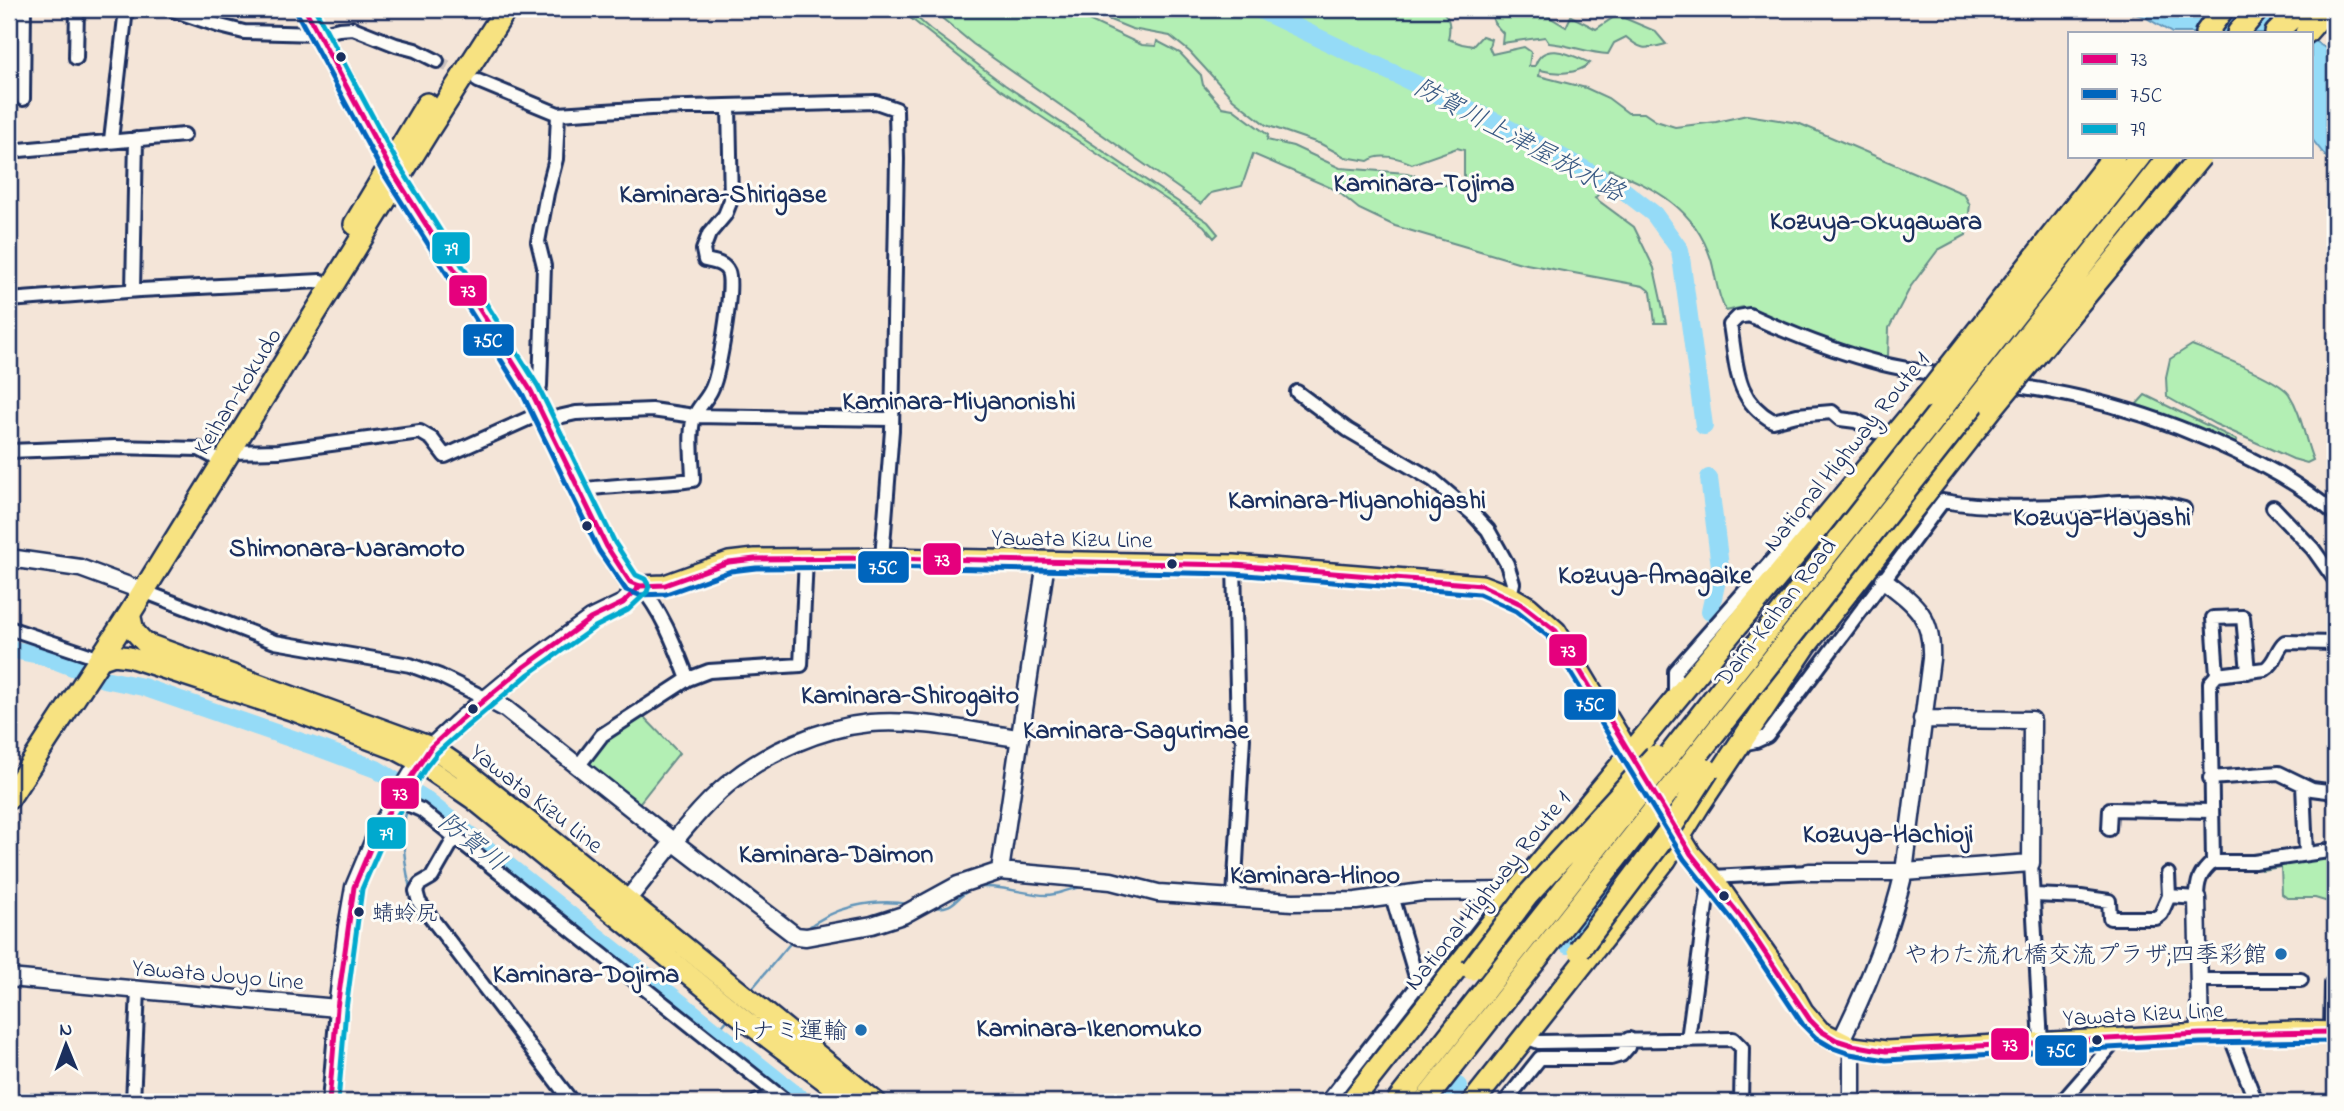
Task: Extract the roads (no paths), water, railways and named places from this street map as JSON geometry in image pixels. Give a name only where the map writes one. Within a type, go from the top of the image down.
[{"type":"highway","name":"Keihan-kokudo","points":[[9,798],[394,173],[490,9]]},
{"type":"highway","name":"Keihan-kokudo","points":[[222,454],[321,281],[394,173],[429,129],[506,9]]},
{"type":"highway","points":[[2207,32],[2223,9]]},
{"type":"highway","points":[[2230,32],[2243,9]]},
{"type":"highway","points":[[2239,32],[2258,9]]},
{"type":"highway","points":[[2265,32],[2282,9]]},
{"type":"highway","points":[[2277,32],[2301,9]]},
{"type":"highway","points":[[2307,32],[2328,9]]},
{"type":"highway","name":"National Highway Route 1","points":[[1351,1102],[1517,891],[1635,761],[1675,702],[1926,397],[2112,158]]},
{"type":"highway","name":"Daini-Keihan Road","points":[[1397,1102],[2138,158]]},
{"type":"highway","name":"Daini-Keihan Road","points":[[1424,1102],[2167,158]]},
{"type":"highway","points":[[1473,1102],[1665,860],[1677,832],[1806,645],[1993,407],[2199,158]]},
{"type":"highway","points":[[1367,1102],[1527,896],[1706,699],[1791,594],[1827,556]]},
{"type":"highway","points":[[1459,1102],[1668,832],[1831,584]]},
{"type":"highway","name":"Keihan-kokudo","points":[[93,659],[130,613],[138,589]]},
{"type":"highway","name":"Keihan-kokudo","points":[[9,777],[81,680]]},
{"type":"main road","points":[[305,9],[394,173],[531,391],[621,570],[630,582],[640,586]]},
{"type":"main road","name":"Yawata Kizu Line","points":[[640,586],[665,584],[729,562],[755,559],[882,558],[1234,565],[1481,585],[1530,607],[1556,631],[1691,854],[1712,877],[1790,988],[1803,1011],[1821,1031],[1846,1045],[1886,1051],[2200,1034],[2333,1032]]},
{"type":"main road","name":"Yawata Kizu Line","points":[[130,613],[134,631],[145,643],[420,761],[463,769],[876,1102]]},
{"type":"main road","name":"Yawata Kizu Line","points":[[93,659],[129,657],[297,712],[420,761],[473,799],[747,1022],[853,1102]]},
{"type":"street","points":[[9,10],[24,9],[23,99]]},
{"type":"street","points":[[76,58],[77,9]]},
{"type":"street","points":[[111,140],[126,9]]},
{"type":"street","points":[[170,9],[244,32],[318,34],[353,28],[415,50],[437,61]]},
{"type":"street","points":[[478,81],[558,114],[651,108],[876,103],[896,108],[892,419],[882,558]]},
{"type":"street","points":[[579,490],[610,485],[654,485],[693,480],[694,416],[713,387],[730,285],[728,272],[722,265],[705,260],[703,250],[709,234],[725,215],[731,200],[729,108]]},
{"type":"street","points":[[531,391],[540,386],[544,266],[538,242],[556,159],[558,114]]},
{"type":"street","points":[[9,151],[184,135]]},
{"type":"street","points":[[133,290],[136,139]]},
{"type":"street","points":[[9,300],[133,290],[321,281]]},
{"type":"street","points":[[1876,432],[1856,421],[1840,419],[1832,412],[1797,415],[1773,421],[1767,418],[1748,403],[1739,382],[1730,325],[1738,317],[1749,315],[1809,342],[1884,364],[2076,397],[2131,412],[2187,431],[2256,463],[2312,494],[2335,514]]},
{"type":"street","points":[[1297,392],[1348,430],[1433,480],[1475,515],[1488,530],[1507,564],[1513,583],[1510,596]]},
{"type":"street","points":[[9,452],[114,447],[199,449],[222,454],[279,451],[420,432],[432,439],[445,456],[543,416],[608,410],[652,410],[694,416],[892,419]]},
{"type":"street","points":[[1740,744],[1767,736],[1943,501],[1995,506],[2083,505],[2133,500],[2164,503],[2184,509]]},
{"type":"street","points":[[2273,507],[2313,549],[2335,580]]},
{"type":"street","points":[[1675,702],[1675,671],[1803,525]]},
{"type":"street","points":[[9,558],[79,568],[275,642],[410,664],[440,676],[506,709],[675,844],[796,936],[806,937],[872,925],[903,915],[958,885],[1000,871],[1111,881],[1158,893],[1293,902],[1356,901],[1422,892],[1517,891]]},
{"type":"street","points":[[579,765],[602,735],[688,679],[709,671],[801,665],[806,559]]},
{"type":"street","points":[[1000,871],[1045,562]]},
{"type":"street","points":[[1234,565],[1238,731],[1243,738],[1234,898]]},
{"type":"street","points":[[1852,1102],[1846,1045],[1904,872],[1932,643],[1925,617],[1884,580]]},
{"type":"street","points":[[640,586],[651,599],[668,630],[688,679]]},
{"type":"street","name":"Yawata Joyo Line","points":[[9,978],[337,1009],[346,926],[354,887],[378,830],[420,761],[459,721],[524,667],[590,619],[623,603],[640,586]]},
{"type":"street","points":[[2217,675],[2213,618],[2243,618],[2248,672]]},
{"type":"street","points":[[9,628],[93,659]]},
{"type":"street","points":[[2213,862],[2210,683],[2217,675],[2270,667],[2280,646],[2286,642],[2335,643]]},
{"type":"street","points":[[1922,719],[2032,720],[2031,863],[2041,1043]]},
{"type":"street","points":[[593,897],[612,904],[627,901],[728,784],[781,750],[836,730],[869,723],[913,724],[1018,738]]},
{"type":"street","points":[[2210,778],[2279,773],[2312,789],[2335,792]]},
{"type":"street","points":[[2303,785],[2306,854]]},
{"type":"street","points":[[395,801],[421,810],[782,1098]]},
{"type":"street","points":[[2109,829],[2110,809],[2211,811]]},
{"type":"street","points":[[455,837],[432,877],[420,884],[416,891],[419,902],[572,1102]]},
{"type":"street","points":[[2200,1034],[2197,883],[2203,871],[2213,862],[2254,862],[2335,850]]},
{"type":"street","points":[[1688,1039],[1712,877],[1809,872],[1904,872],[2031,863]]},
{"type":"street","points":[[2034,895],[2109,901],[2110,918],[2156,918],[2161,914],[2169,896],[2168,874]]},
{"type":"street","points":[[1327,1102],[1482,903],[1484,892]]},
{"type":"street","points":[[1392,896],[1419,986]]},
{"type":"street","points":[[2169,896],[2197,898]]},
{"type":"street","points":[[2200,981],[2301,980]]},
{"type":"street","points":[[2332,982],[2333,1032]]},
{"type":"street","points":[[133,1102],[138,990]]},
{"type":"street","points":[[329,1102],[337,1009]]},
{"type":"street","points":[[2229,1033],[2256,1102]]},
{"type":"street","points":[[1525,1037],[1539,1042],[1732,1039],[1742,1048],[1741,1102]]},
{"type":"street","points":[[2062,1102],[2118,1038]]},
{"type":"street","points":[[1504,1102],[1540,1058],[1611,1058],[1621,1055],[1628,1047],[1629,1039]]},
{"type":"street","points":[[756,1102],[782,1098]]},
{"type":"water","points":[[2121,9],[2261,9],[2299,32],[2170,32],[2145,17]]},
{"type":"water","points":[[2312,40],[2335,54],[2335,168],[2312,139]]},
{"type":"waterway","name":"防賀川上津屋放水路","points":[[1258,9],[1500,124],[1623,190],[1654,214],[1680,250],[1704,426]]},
{"type":"waterway","name":"防賀川上津屋放水路","points":[[1709,478],[1720,566],[1710,612]]},
{"type":"waterway","name":"防賀川","points":[[9,649],[44,656],[104,679],[143,687],[376,769],[423,798],[805,1102]]},
{"type":"waterway","name":"防賀川","points":[[413,801],[417,794]]},
{"type":"waterway","points":[[407,810],[403,840],[411,893]]},
{"type":"waterway","name":"防賀川上津屋放水路","points":[[1568,945],[1621,876],[1647,830]]},
{"type":"waterway","points":[[933,907],[946,907],[970,890],[978,888],[1046,895],[1089,887]]},
{"type":"waterway","points":[[1281,893],[1309,894]]},
{"type":"waterway","points":[[804,931],[827,916],[854,906],[881,902],[909,904]]},
{"type":"waterway","points":[[750,991],[793,940]]},
{"type":"waterway","points":[[717,1032],[729,1018]]},
{"type":"waterway","name":"防賀川上津屋放水路","points":[[1445,1102],[1458,1086]]},
{"type":"waterway","points":[[553,1087],[562,1102]]},
{"type":"tunnel","points":[[437,61],[468,76]]},
{"type":"place","name":"蜻蛉尻","points":[[359,912]]},
{"type":"place","name":"やわた流れ橋交流プラザ;四季彩館","points":[[2281,954]]},
{"type":"place","name":"トナミ運輸","points":[[861,1030]]},
{"type":"district","name":"Kaminara-Tojima","points":[[1424,182]]},
{"type":"district","name":"Kaminara-Shirigase","points":[[723,193]]},
{"type":"district","name":"Kozuya-Okugawara","points":[[1876,220]]},
{"type":"district","name":"Kaminara-Miyanonishi","points":[[959,400]]},
{"type":"district","name":"Kaminara-Miyanohigashi","points":[[1357,499]]},
{"type":"district","name":"Kozuya-Hayashi","points":[[2102,516]]},
{"type":"district","name":"Shimonara-Naramoto","points":[[347,547]]},
{"type":"district","name":"Kozuya-Amagaike","points":[[1655,574]]},
{"type":"district","name":"Kaminara-Shirogaito","points":[[910,694]]},
{"type":"district","name":"Kaminara-Sagurimae","points":[[1136,729]]},
{"type":"district","name":"Kozuya-Hachioji","points":[[1888,833]]},
{"type":"district","name":"Kaminara-Daimon","points":[[836,853]]},
{"type":"district","name":"Kaminara-Hinoo","points":[[1315,874]]},
{"type":"district","name":"Kaminara-Dojima","points":[[586,973]]},
{"type":"district","name":"Kaminara-Ikenomuko","points":[[1089,1027]]}]
